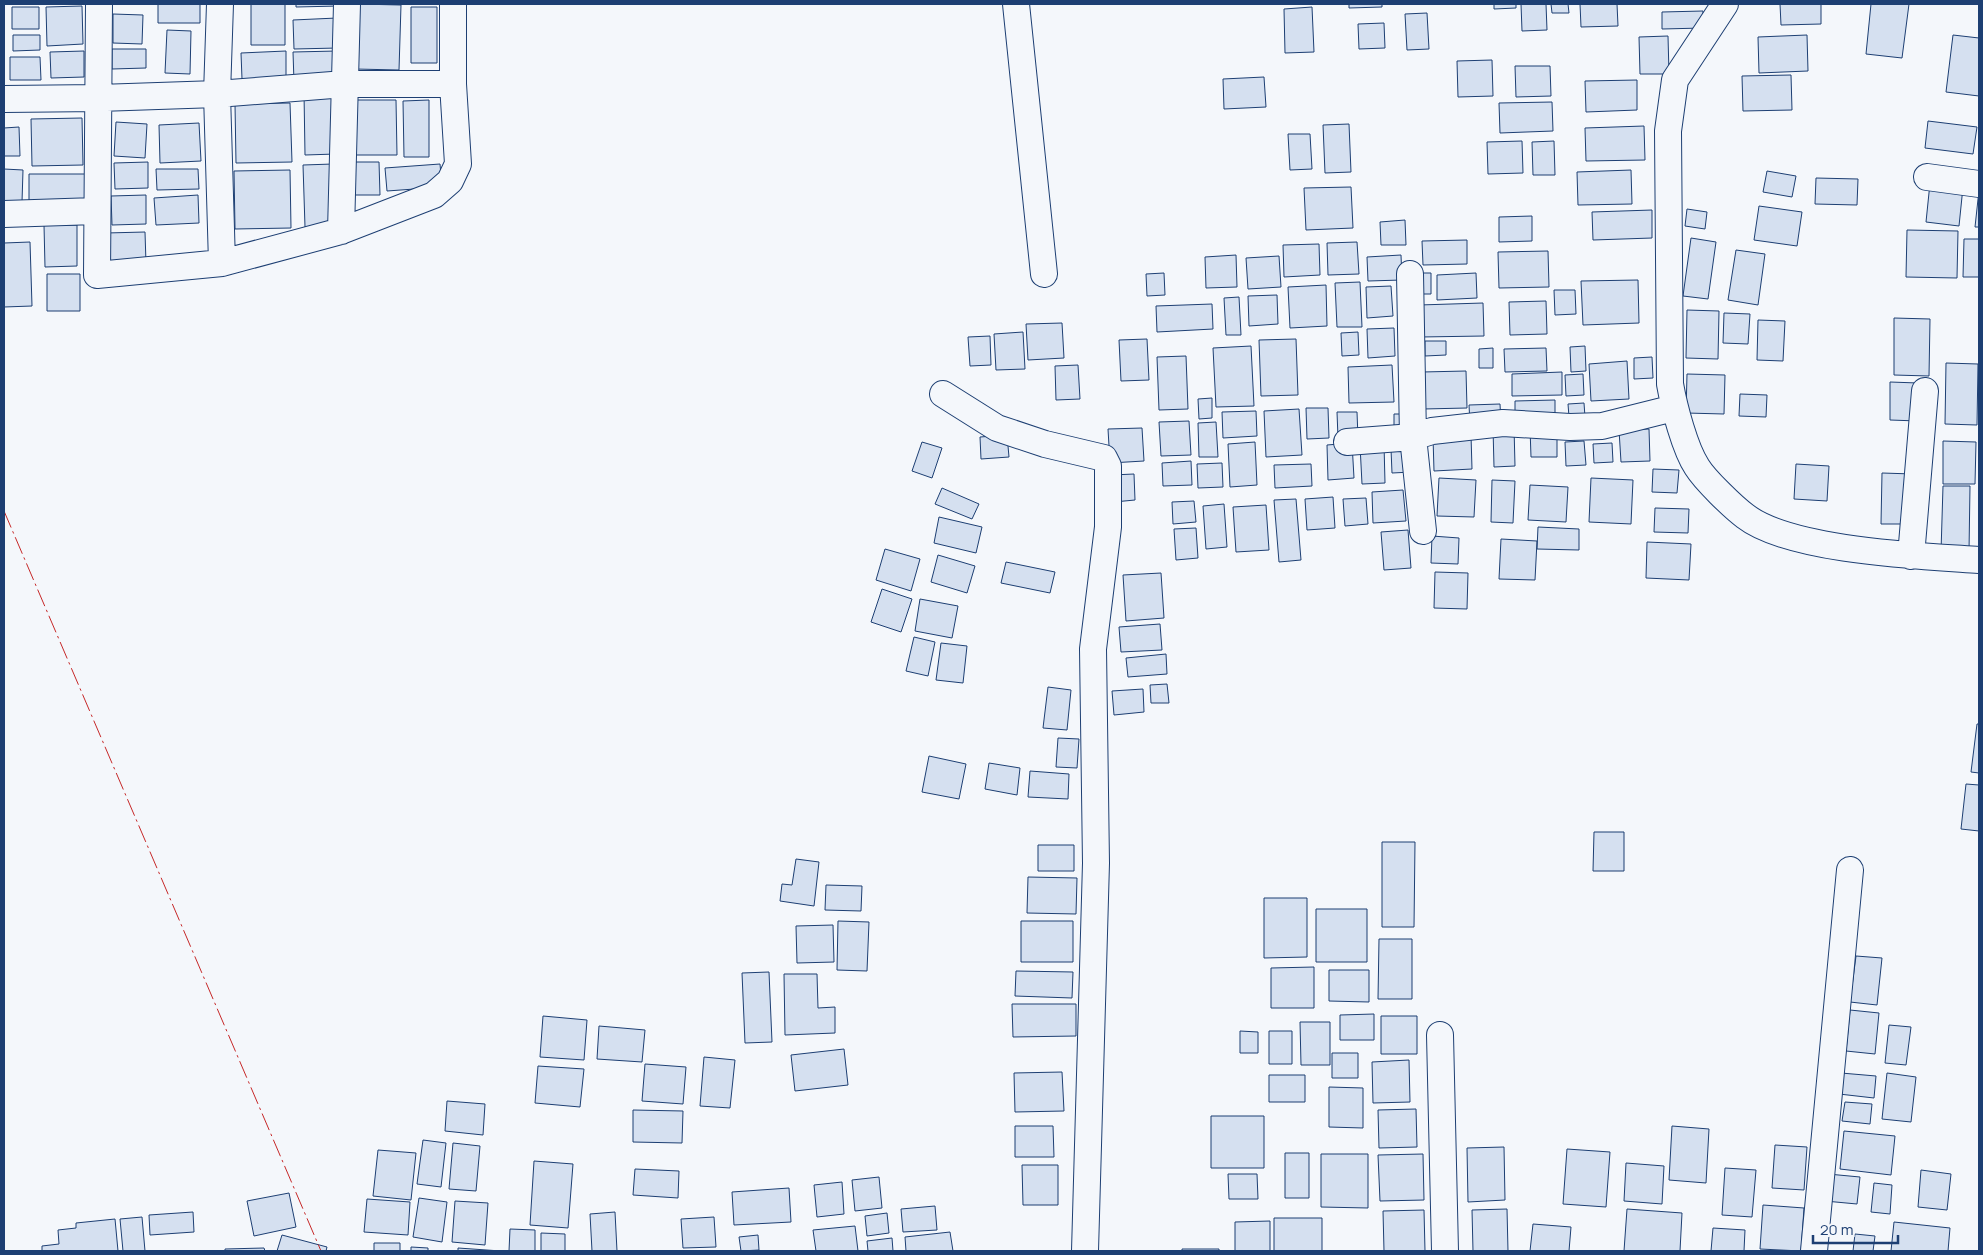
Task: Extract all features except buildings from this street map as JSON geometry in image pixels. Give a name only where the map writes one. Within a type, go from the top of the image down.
[{"type":"street","points":[[99,4],[97,275],[222,263],[342,231],[434,195],[450,181],[458,164],[453,84],[453,4]]},
{"type":"street","points":[[220,4],[217,94],[222,263]]},
{"type":"street","points":[[342,231],[347,4]]},
{"type":"street","points":[[1016,4],[1044,274]]},
{"type":"street","points":[[1725,4],[1675,80],[1668,131],[1668,363],[1674,408],[1697,468],[1746,517],[1771,530],[1809,541],[1911,556],[1979,560]]},
{"type":"street","points":[[4,99],[217,94],[345,84],[453,84]]},
{"type":"street","points":[[1927,177],[1979,184]]},
{"type":"street","points":[[4,214],[96,211]]},
{"type":"street","points":[[1410,274],[1413,437],[1423,531]]},
{"type":"street","points":[[1911,556],[1924,391]]},
{"type":"street","points":[[943,394],[998,428],[1045,444],[1104,458],[1108,466],[1108,527],[1093,649],[1096,863],[1085,1251]]},
{"type":"street","points":[[1347,442],[1413,437],[1432,431],[1503,423],[1570,427],[1602,426],[1674,408]]},
{"type":"street","points":[[1814,1251],[1850,870]]},
{"type":"street","points":[[1440,1035],[1445,1251]]},
{"type":"power","points":[[4,511],[321,1251]]}]
